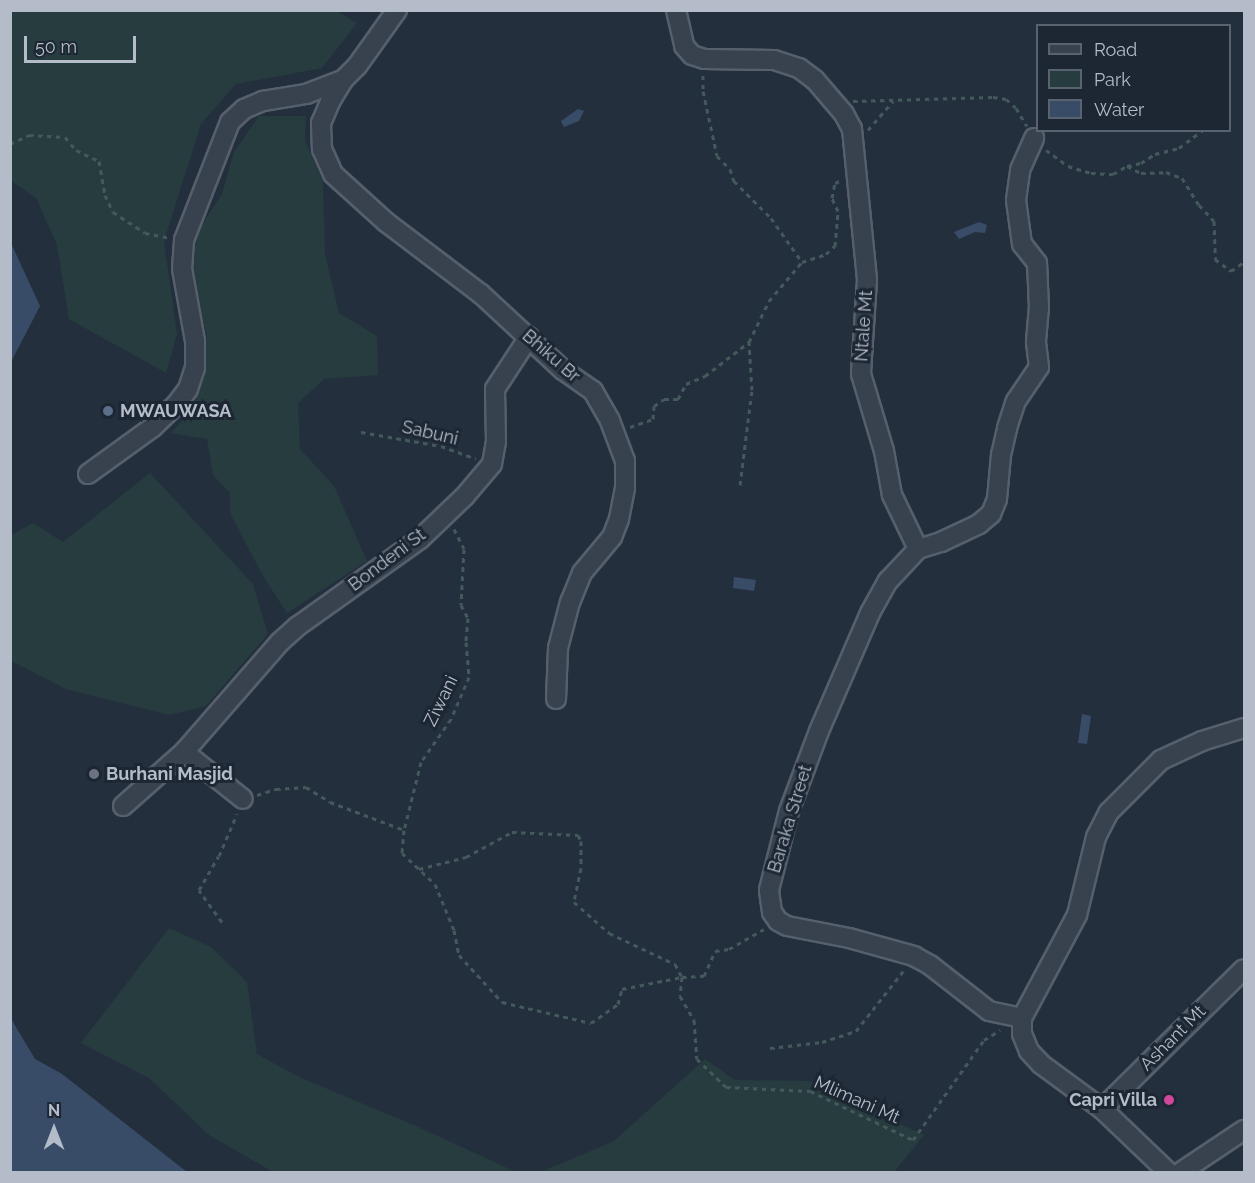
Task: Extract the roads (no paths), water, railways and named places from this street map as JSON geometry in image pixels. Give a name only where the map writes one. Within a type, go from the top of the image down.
[{"type":"street","name":"Bhiku Br","points":[[397,10],[357,66],[343,80],[321,123],[322,149],[333,174],[386,222],[481,294],[563,370],[593,392],[617,438],[625,461],[625,488],[620,519],[612,537],[582,573],[570,602],[558,648],[556,699]]},
{"type":"street","name":"Ntale Mt","points":[[676,10],[684,46],[692,55],[704,59],[774,60],[799,68],[814,80],[844,114],[852,129],[867,280],[861,374],[884,451],[892,495],[918,549]]},
{"type":"street","points":[[88,474],[153,427],[176,405],[188,389],[195,368],[191,316],[182,269],[184,240],[230,122],[244,109],[262,101],[306,94],[343,80]]},
{"type":"street","points":[[918,549],[941,542],[979,524],[991,514],[997,498],[1001,455],[1007,428],[1016,401],[1039,367],[1036,341],[1039,308],[1037,263],[1022,244],[1016,200],[1020,170],[1034,138]]},
{"type":"street","name":"Bondeni St","points":[[123,806],[184,752],[280,642],[298,626],[420,539],[464,496],[492,464],[496,442],[495,389],[529,337]]},
{"type":"street","name":"Baraka Street","points":[[918,549],[888,581],[849,661],[815,741],[789,810],[770,880],[770,902],[778,921],[796,929],[849,938],[914,956],[989,1011],[1022,1018]]},
{"type":"street","points":[[1245,728],[1202,741],[1161,760],[1108,812],[1096,837],[1077,915],[1022,1018],[1022,1034],[1029,1051],[1041,1064],[1102,1109],[1170,1172],[1245,1130]]},
{"type":"street","points":[[184,752],[243,799]]},
{"type":"street","name":"Ashant Mt","points":[[1102,1109],[1245,969]]},
{"type":"water","points":[[578,109],[584,111],[579,121],[564,127],[561,121]]},
{"type":"water","points":[[979,222],[987,225],[985,233],[975,232],[959,239],[954,232]]},
{"type":"water","points":[[10,241],[40,306],[11,362],[10,362]]},
{"type":"water","points":[[734,577],[756,580],[754,591],[733,588]]},
{"type":"water","points":[[1082,714],[1091,716],[1087,744],[1078,743]]},
{"type":"water","points":[[10,1017],[35,1059],[62,1074],[187,1172],[11,1172]]},
{"type":"place","name":"MWAUWASA","points":[[108,411]]},
{"type":"place","name":"Burhani Masjid","points":[[94,774]]},
{"type":"place","name":"Capri Villa","points":[[1169,1100]]}]
